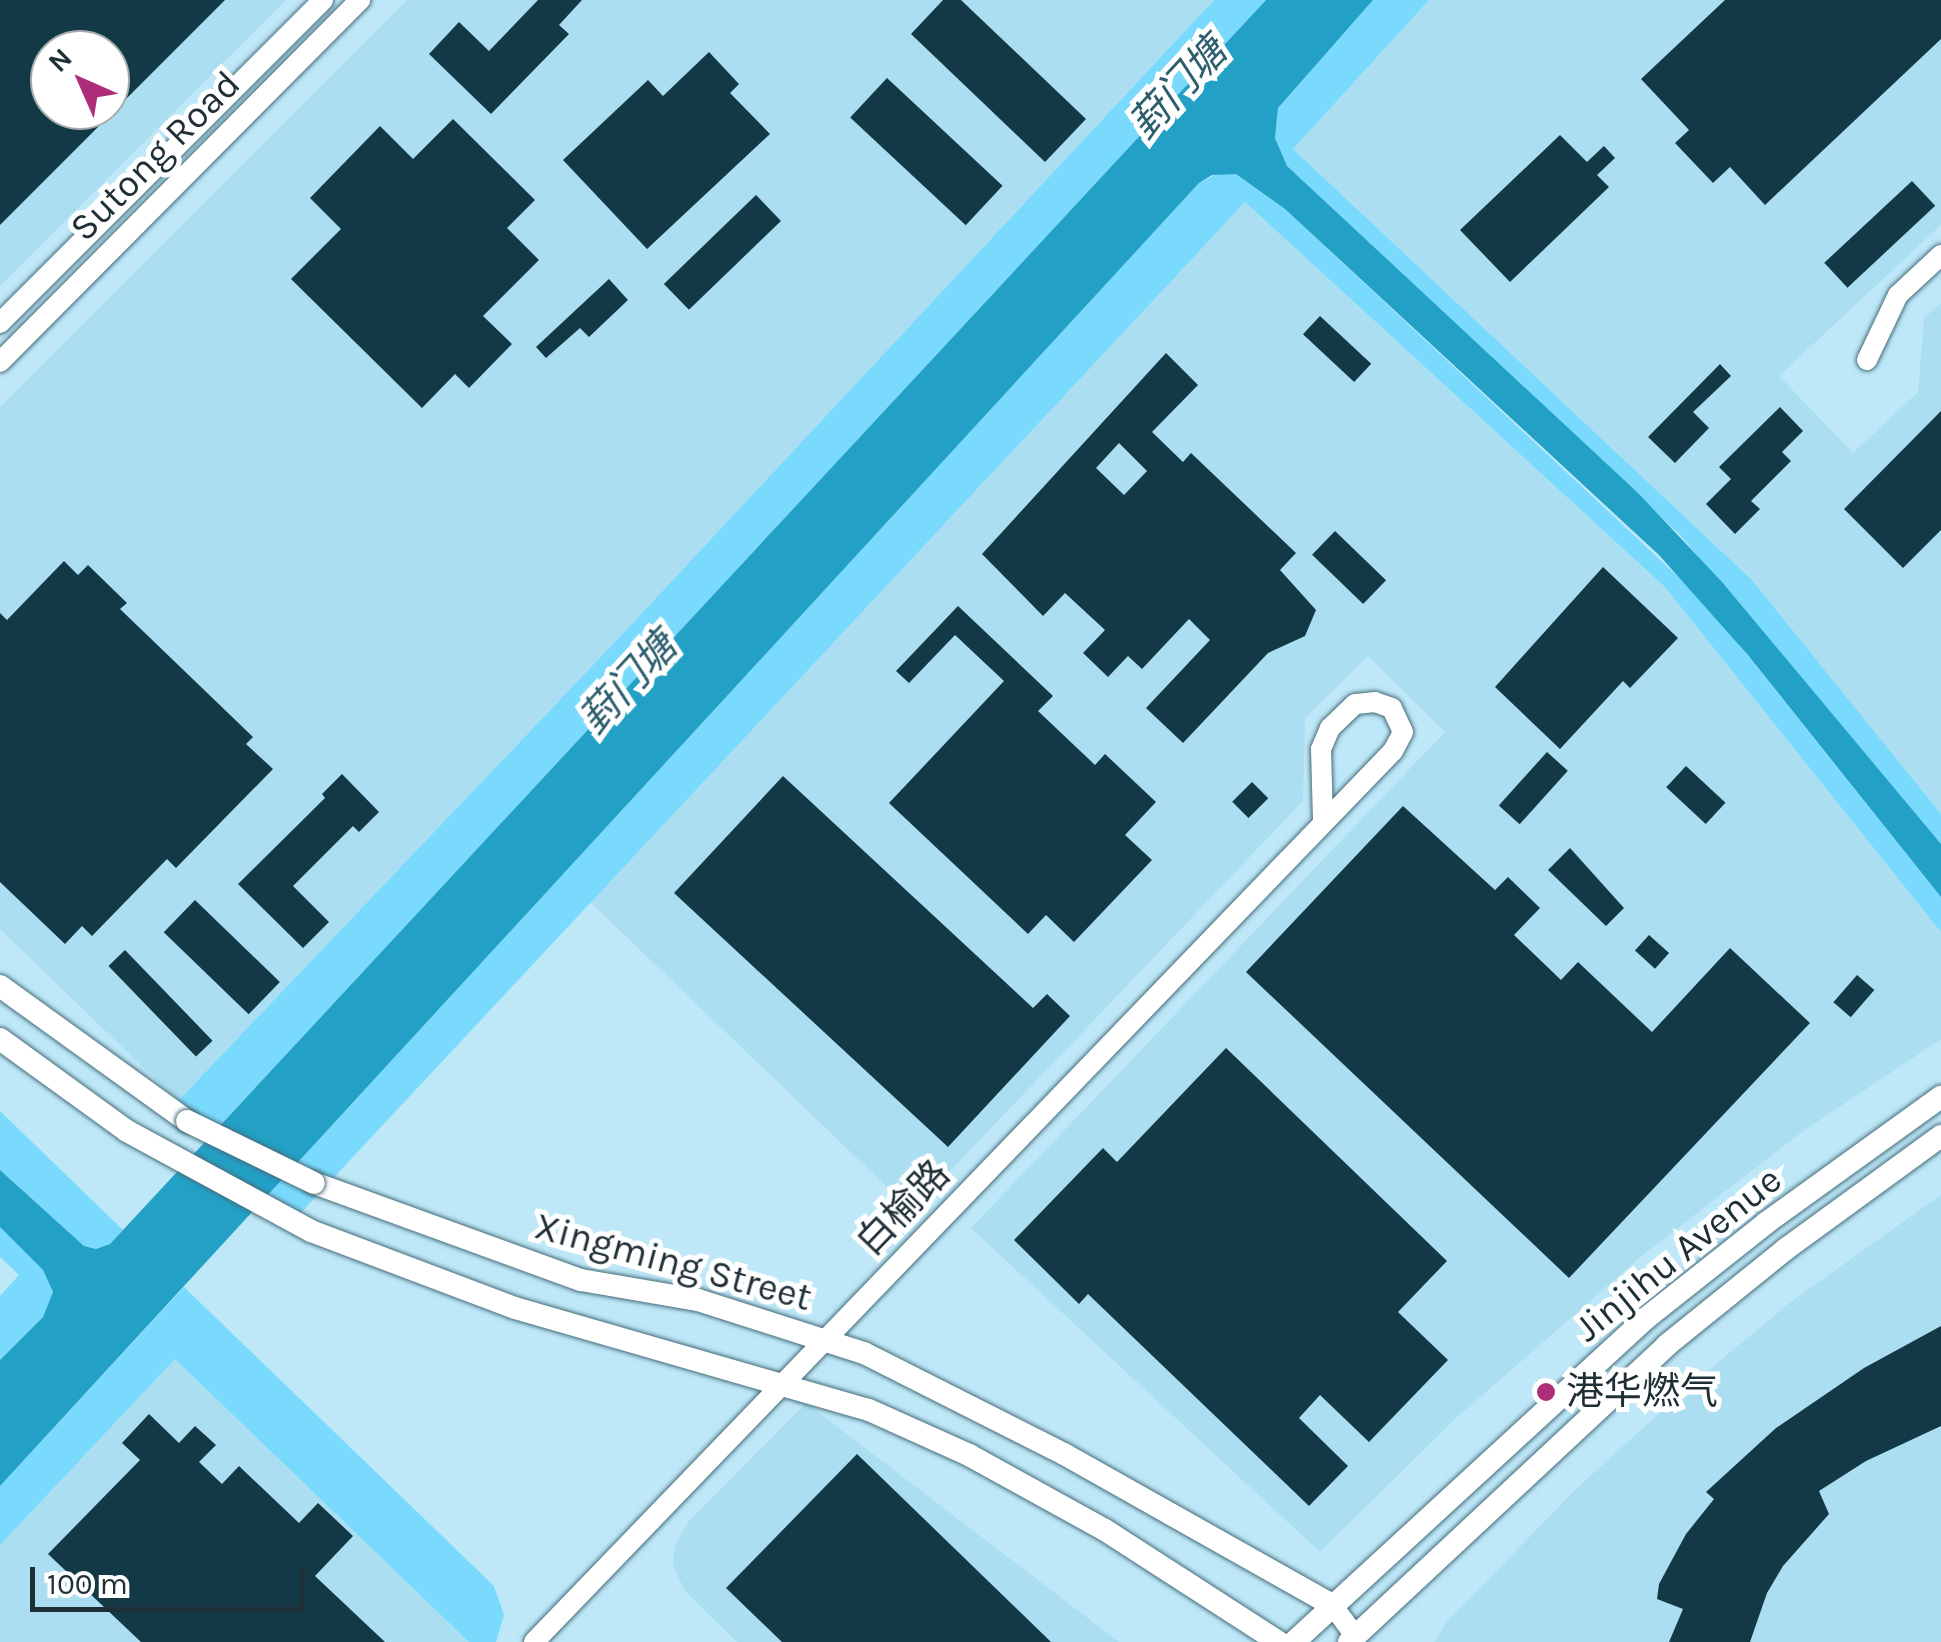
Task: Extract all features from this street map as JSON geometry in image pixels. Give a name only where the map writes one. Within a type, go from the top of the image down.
[{"type":"main road","name":"Xingming Street","points":[[0,986],[187,1120],[314,1183],[581,1280],[698,1300],[864,1353],[1064,1454],[1332,1605]]},
{"type":"main road","points":[[0,1039],[126,1131],[311,1232],[515,1308],[869,1410],[969,1455],[1105,1530],[1279,1642]]},
{"type":"main road","name":"Jinjihu Avenue","points":[[1294,1642],[1646,1319],[1766,1224],[1941,1097]]},
{"type":"main road","name":"Jinjihu Avenue","points":[[1355,1640],[1667,1346],[1786,1249],[1941,1136]]},
{"type":"street","name":"Sutong Road","points":[[0,323],[323,0]]},
{"type":"street","name":"Sutong Road","points":[[0,362],[360,0]]},
{"type":"street","points":[[1867,360],[1898,295],[1941,255]]},
{"type":"street","name":"白榆路","points":[[534,1642],[1323,822],[1400,741],[1403,723],[1392,708],[1375,702],[1355,704],[1330,728],[1321,749],[1323,822]]},
{"type":"street","points":[[1332,1605],[1355,1640]]},
{"type":"shaded area","points":[[0,0],[286,0],[0,286]]},
{"type":"shaded area","points":[[407,0],[1214,0],[615,642],[178,1101],[0,929],[0,407]]},
{"type":"shaded area","points":[[1214,0],[1266,0],[212,1134],[178,1101],[615,642]]},
{"type":"shaded area","points":[[1266,0],[1373,0],[1278,108],[1275,138],[1287,166],[1638,493],[1722,582],[1941,844],[1941,897],[1747,654],[1659,555],[1285,209],[1236,174],[1212,175],[1199,183],[0,1486],[0,1360],[43,1317],[53,1292],[43,1270],[0,1227],[0,1170],[84,1246],[96,1249],[110,1244]]},
{"type":"shaded area","points":[[1373,0],[1429,0],[1293,149],[1752,580],[1941,814],[1941,844],[1680,535],[1287,166],[1275,138],[1278,108]]},
{"type":"shaded area","points":[[1429,0],[1941,0],[1941,225],[1779,376],[1853,453],[1918,392],[1924,318],[1941,303],[1941,814],[1752,580],[1293,149]]},
{"type":"shaded area","points":[[1221,172],[1236,174],[1285,209],[1703,600],[1941,897],[1941,932],[1665,587],[1245,202],[295,1219],[268,1195],[1199,183]]},
{"type":"shaded area","points":[[1245,202],[1665,587],[1941,932],[1941,1039],[1802,1132],[1644,1254],[1456,1418],[1320,1552],[971,1228],[1445,732],[1368,656],[1305,718],[1303,801],[912,1211],[588,900]]},
{"type":"shaded area","points":[[0,1111],[123,1230],[110,1244],[96,1249],[84,1246],[0,1170]]},
{"type":"shaded area","points":[[1941,1195],[1941,1642],[1435,1642],[1446,1623],[1576,1489],[1687,1388],[1792,1301]]},
{"type":"shaded area","points":[[0,1227],[43,1270],[53,1292],[43,1317],[0,1360],[0,1296],[19,1275],[0,1257]]},
{"type":"shaded area","points":[[184,1287],[494,1586],[504,1615],[496,1642],[469,1642],[175,1359],[0,1545],[0,1486]]},
{"type":"shaded area","points":[[175,1359],[469,1642],[0,1642],[0,1545]]},
{"type":"shaded area","points":[[806,1403],[1119,1642],[737,1642],[685,1591],[673,1566],[675,1545],[689,1521]]},
{"type":"building","points":[[0,0],[225,0],[130,95],[130,30],[30,30],[30,130],[95,130],[0,225]]},
{"type":"building","points":[[538,0],[582,0],[559,25],[569,34],[491,114],[429,54],[459,22],[489,51]]},
{"type":"building","points":[[943,0],[961,0],[1086,119],[1045,162],[911,34]]},
{"type":"building","points":[[1725,0],[1941,0],[1941,39],[1765,205],[1730,167],[1713,183],[1675,143],[1689,130],[1641,79]]},
{"type":"building","points":[[709,52],[739,84],[730,93],[770,134],[647,249],[563,160],[648,80],[663,96]]},
{"type":"building","points":[[887,78],[1003,186],[966,225],[850,117]]},
{"type":"building","points":[[453,119],[535,200],[507,228],[539,260],[483,316],[512,344],[469,388],[455,374],[422,408],[291,279],[341,229],[310,198],[380,126],[413,159]]},
{"type":"building","points":[[1560,135],[1587,162],[1604,146],[1615,158],[1597,175],[1609,187],[1510,282],[1460,230]]},
{"type":"building","points":[[1912,181],[1935,206],[1847,288],[1824,263]]},
{"type":"building","points":[[756,195],[781,221],[689,310],[664,284]]},
{"type":"building","points":[[609,279],[628,300],[589,337],[580,328],[546,358],[536,347]]},
{"type":"building","points":[[1320,316],[1371,364],[1354,382],[1303,334]]},
{"type":"building","points":[[1166,353],[1198,385],[1152,432],[1183,462],[1191,453],[1296,553],[1280,570],[1316,610],[1305,636],[1268,653],[1183,743],[1146,708],[1210,640],[1189,619],[1142,669],[1128,656],[1108,677],[1083,653],[1105,630],[1065,593],[1043,616],[982,554]],"holes":[[[1119,443],[1147,471],[1124,495],[1096,468]]]},
{"type":"building","points":[[1720,364],[1731,376],[1693,412],[1709,428],[1675,463],[1648,437]]},
{"type":"building","points":[[1780,407],[1803,431],[1782,452],[1791,461],[1751,501],[1760,509],[1735,534],[1706,504],[1731,479],[1719,467]]},
{"type":"building","points":[[1941,411],[1941,530],[1903,568],[1844,509]]},
{"type":"building","points":[[1335,531],[1386,580],[1363,604],[1312,555]]},
{"type":"building","points":[[64,561],[78,575],[88,565],[127,603],[120,609],[253,737],[246,744],[273,769],[176,868],[167,859],[92,936],[82,926],[65,944],[0,882],[0,613],[7,620]]},
{"type":"building","points":[[1603,567],[1678,638],[1630,688],[1623,681],[1560,749],[1495,687]]},
{"type":"building","points":[[958,606],[1053,696],[1038,711],[1095,765],[1105,754],[1156,802],[1125,835],[1152,860],[1074,942],[1046,915],[1028,934],[889,803],[1004,681],[955,635],[909,683],[896,671]]},
{"type":"building","points":[[1547,752],[1568,771],[1520,824],[1499,806]]},
{"type":"building","points":[[1686,766],[1725,803],[1706,824],[1666,787]]},
{"type":"building","points":[[342,774],[379,812],[359,832],[353,826],[293,886],[329,922],[303,948],[238,884],[325,798],[322,794]]},
{"type":"building","points":[[783,776],[1033,1008],[1047,994],[1070,1016],[948,1147],[674,893]]},
{"type":"building","points":[[1252,782],[1268,798],[1248,818],[1232,802]]},
{"type":"building","points":[[1403,806],[1495,890],[1508,877],[1540,908],[1514,935],[1561,980],[1578,962],[1652,1032],[1730,948],[1810,1023],[1569,1278],[1246,972]]},
{"type":"building","points":[[1570,848],[1624,908],[1606,926],[1548,870]]},
{"type":"building","points":[[195,900],[280,982],[249,1014],[164,932]]},
{"type":"building","points":[[1649,935],[1669,953],[1655,969],[1635,951]]},
{"type":"building","points":[[125,950],[213,1041],[196,1057],[108,966]]},
{"type":"building","points":[[1857,975],[1874,990],[1851,1017],[1833,1002]]},
{"type":"building","points":[[1226,1048],[1447,1261],[1398,1312],[1448,1360],[1369,1442],[1320,1395],[1299,1418],[1348,1466],[1309,1506],[1088,1294],[1079,1304],[1014,1240],[1103,1148],[1117,1162]]},
{"type":"building","points":[[1941,1326],[1941,1426],[1866,1461],[1819,1491],[1829,1514],[1783,1566],[1767,1593],[1750,1642],[1669,1642],[1683,1609],[1657,1599],[1659,1584],[1686,1534],[1714,1499],[1706,1492],[1776,1428],[1864,1368]]},
{"type":"building","points":[[149,1414],[179,1443],[195,1426],[216,1445],[199,1462],[222,1484],[239,1466],[299,1523],[318,1503],[353,1536],[315,1576],[385,1642],[141,1642],[48,1554],[140,1460],[122,1443]]},
{"type":"building","points":[[857,1454],[1051,1642],[782,1642],[726,1588]]},
{"type":"place","name":"港华燃气","points":[[1546,1392]]},
{"type":"water label","name":"葑门塘","points":[[1178,88]]},
{"type":"water label","name":"葑门塘","points":[[628,683]]}]
